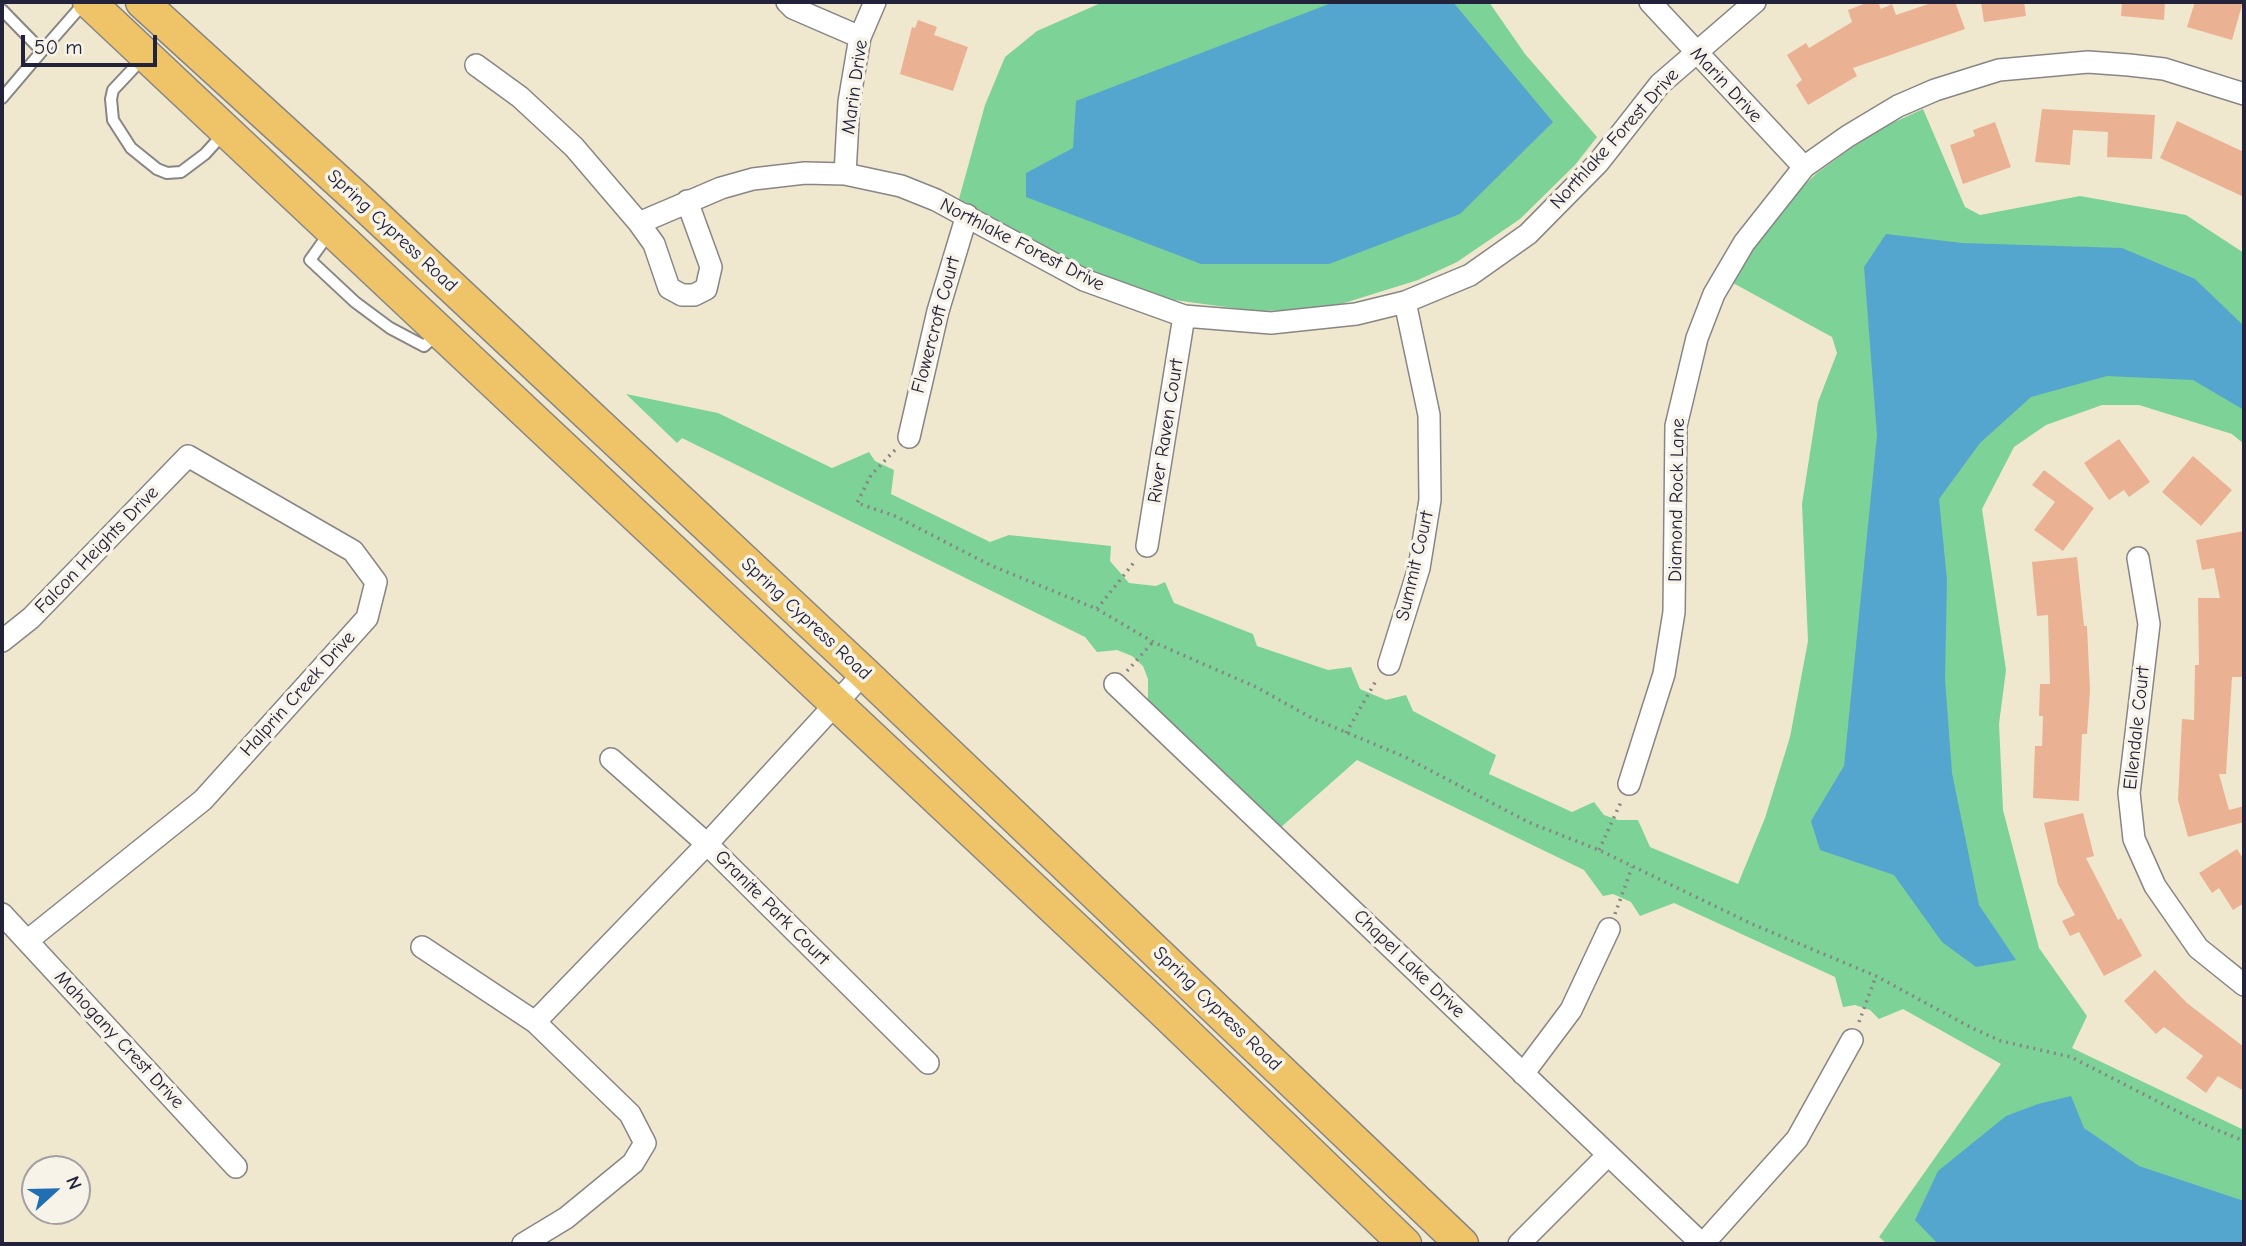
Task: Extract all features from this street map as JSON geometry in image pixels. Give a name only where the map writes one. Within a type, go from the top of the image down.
[{"type":"main road","name":"Spring Cypress Road","points":[[87,2],[1162,1010],[1405,1244]]},
{"type":"main road","name":"Spring Cypress Road","points":[[142,2],[359,200],[864,673],[1462,1244]]},
{"type":"main road","points":[[332,229],[359,200]]},
{"type":"main road","points":[[1162,1010],[1188,981]]},
{"type":"street","points":[[788,2],[793,8],[860,37]]},
{"type":"street","name":"Marin Drive","points":[[845,173],[849,102],[860,37],[875,2]]},
{"type":"street","name":"Marin Drive","points":[[1650,2],[1804,167]]},
{"type":"street","name":"Northlake Forest Drive","points":[[639,223],[687,201],[753,179],[805,173],[845,173],[901,186],[967,215],[1084,281],[1184,316],[1271,323],[1356,314],[1405,302],[1471,275],[1528,234],[1598,163],[1660,83],[1755,2]]},
{"type":"street","name":"Diamond Rock Lane","points":[[1629,784],[1664,674],[1674,612],[1676,426],[1697,338],[1714,294],[1744,243],[1804,167],[1848,135],[1898,106],[1936,90],[1999,70],[2046,64],[2129,65],[2177,72],[2244,94]]},
{"type":"street","points":[[476,65],[550,124],[639,223],[654,244],[669,288],[682,295],[694,295],[706,289],[711,267],[687,201]]},
{"type":"street","name":"Flowercroft Court","points":[[909,437],[937,312],[967,215]]},
{"type":"street","name":"Summit Court","points":[[1389,664],[1410,606],[1427,533],[1430,500],[1429,415],[1405,302]]},
{"type":"street","name":"River Raven Court","points":[[1147,546],[1184,316]]},
{"type":"street","name":"Falcon Heights Drive","points":[[2,641],[31,618],[188,456]]},
{"type":"street","name":"Halprin Creek Drive","points":[[27,941],[203,800],[367,618],[376,582],[353,551],[188,456]]},
{"type":"street","name":"Ellendale Court","points":[[2138,558],[2149,624],[2129,793],[2134,838],[2155,886],[2198,948],[2244,985]]},
{"type":"street","points":[[535,1022],[707,844],[864,673]]},
{"type":"street","name":"Chapel Lake Drive","points":[[1115,684],[1703,1244]]},
{"type":"street","name":"Granite Park Court","points":[[611,759],[707,844],[928,1063]]},
{"type":"street","name":"Mahogany Crest Drive","points":[[2,914],[236,1167]]},
{"type":"street","points":[[1523,1074],[1571,1010],[1609,929]]},
{"type":"street","points":[[422,947],[535,1022],[630,1114],[645,1143],[633,1163],[625,1170],[566,1218],[523,1244]]},
{"type":"street","points":[[1703,1244],[1797,1139],[1852,1040]]},
{"type":"street","points":[[1519,1244],[1608,1155]]},
{"type":"lane","points":[[2,98],[87,2]]},
{"type":"lane","points":[[2,10],[42,51]]},
{"type":"lane","points":[[146,55],[113,90],[111,99],[113,120],[121,136],[146,162],[167,173],[181,172],[205,154],[226,130]]},
{"type":"path","points":[[909,437],[871,475],[857,503],[905,520],[990,565],[1097,609],[1153,642],[1256,687],[1345,733],[1405,757],[1528,822],[1600,850],[1752,924],[1876,976],[2001,1041],[2071,1057],[2199,1122],[2244,1141]]},
{"type":"path","points":[[1097,609],[1147,546]]},
{"type":"path","points":[[1115,684],[1153,642]]},
{"type":"path","points":[[1345,733],[1368,690],[1389,664]]},
{"type":"path","points":[[1600,850],[1629,784]]},
{"type":"path","points":[[1609,929],[1632,867]]},
{"type":"path","points":[[1852,1040],[1876,976]]},
{"type":"green space","points":[[1103,2],[1489,2],[1525,54],[1597,137],[1575,165],[1520,219],[1457,262],[1418,280],[1341,304],[1298,310],[1255,311],[1167,299],[1087,270],[959,199],[985,105],[1005,57],[1037,31]]},
{"type":"green space","points":[[1923,109],[1965,207],[1980,215],[2080,196],[2186,215],[2244,253],[2244,444],[2232,434],[2139,405],[2102,405],[2046,425],[2014,447],[1982,509],[2006,670],[1999,724],[2003,810],[2039,948],[2087,1016],[2072,1048],[2244,1130],[2244,1244],[1887,1244],[1879,1237],[2001,1064],[1903,1009],[1879,1019],[1870,1010],[1855,1005],[1843,1007],[1835,977],[1674,903],[1640,916],[1631,902],[1613,894],[1603,896],[1584,870],[1357,760],[1280,828],[1148,702],[1148,679],[1143,666],[1132,656],[1117,650],[1097,652],[1085,637],[682,438],[677,443],[626,394],[718,413],[832,468],[869,452],[875,461],[894,470],[891,494],[990,542],[1009,535],[1111,546],[1110,561],[1129,583],[1156,586],[1165,582],[1174,603],[1253,634],[1257,646],[1328,670],[1351,667],[1360,689],[1386,700],[1406,695],[1413,711],[1496,755],[1489,774],[1572,812],[1594,802],[1604,815],[1618,820],[1638,820],[1650,847],[1738,884],[1765,818],[1790,737],[1808,641],[1802,504],[1818,402],[1837,353],[1832,337],[1733,283],[1750,252],[1791,198],[1817,173],[1875,131]]},
{"type":"water","points":[[1334,2],[1453,2],[1553,122],[1460,214],[1329,264],[1201,264],[1026,197],[1026,173],[1073,148],[1076,101]]},
{"type":"water","points":[[1886,234],[1962,243],[2122,248],[2195,279],[2244,326],[2244,410],[2193,380],[2107,376],[2031,397],[1980,443],[1939,499],[1947,580],[1945,679],[1952,773],[1979,905],[2016,960],[1976,967],[1942,942],[1894,875],[1820,850],[1811,821],[1844,766],[1877,435],[1864,267]]},
{"type":"water","points":[[2071,1096],[2084,1128],[2139,1166],[2244,1201],[2244,1244],[1938,1244],[1915,1220],[1938,1171],[2006,1116]]},
{"type":"building","points":[[1869,2],[1878,2],[1881,9],[1892,4],[1896,15],[1934,2],[1955,2],[1965,29],[1853,68],[1857,76],[1808,105],[1796,85],[1802,80],[1787,55],[1806,43],[1809,48],[1852,22],[1848,10]]},
{"type":"building","points":[[1981,2],[2024,2],[2026,16],[1984,22]]},
{"type":"building","points":[[2122,2],[2165,2],[2164,20],[2121,16]]},
{"type":"building","points":[[2195,2],[2243,2],[2232,40],[2187,27]]},
{"type":"building","points":[[918,20],[937,27],[934,35],[968,47],[953,91],[900,74],[912,27],[915,28]]},
{"type":"building","points":[[2042,109],[2155,115],[2152,159],[2107,157],[2108,132],[2073,130],[2070,165],[2035,162]]},
{"type":"building","points":[[2177,121],[2244,152],[2244,197],[2160,158]]},
{"type":"building","points":[[1995,122],[2011,167],[1963,184],[1950,145],[1975,136],[1973,130]]},
{"type":"building","points":[[2119,439],[2150,482],[2129,497],[2124,490],[2109,500],[2084,463]]},
{"type":"building","points":[[2193,456],[2232,490],[2201,526],[2162,492]]},
{"type":"building","points":[[2044,470],[2094,508],[2063,551],[2034,530],[2055,502],[2032,485]]},
{"type":"building","points":[[2244,531],[2244,677],[2232,677],[2226,774],[2219,774],[2229,810],[2244,806],[2244,822],[2188,837],[2178,800],[2182,719],[2194,720],[2195,665],[2199,665],[2198,598],[2220,598],[2214,568],[2202,570],[2196,540]]},
{"type":"building","points":[[2077,557],[2084,626],[2087,626],[2090,691],[2087,734],[2082,734],[2079,801],[2033,798],[2035,746],[2042,746],[2040,684],[2050,684],[2048,615],[2037,616],[2032,562]]},
{"type":"building","points":[[2083,813],[2094,856],[2086,858],[2118,920],[2121,918],[2142,956],[2104,976],[2079,932],[2070,936],[2062,921],[2075,915],[2058,884],[2044,823]]},
{"type":"building","points":[[2237,849],[2244,860],[2244,903],[2233,910],[2219,888],[2212,893],[2199,873]]},
{"type":"building","points":[[2155,970],[2187,1003],[2244,1047],[2244,1091],[2218,1076],[2206,1093],[2186,1078],[2203,1056],[2164,1027],[2156,1034],[2124,1001]]}]
